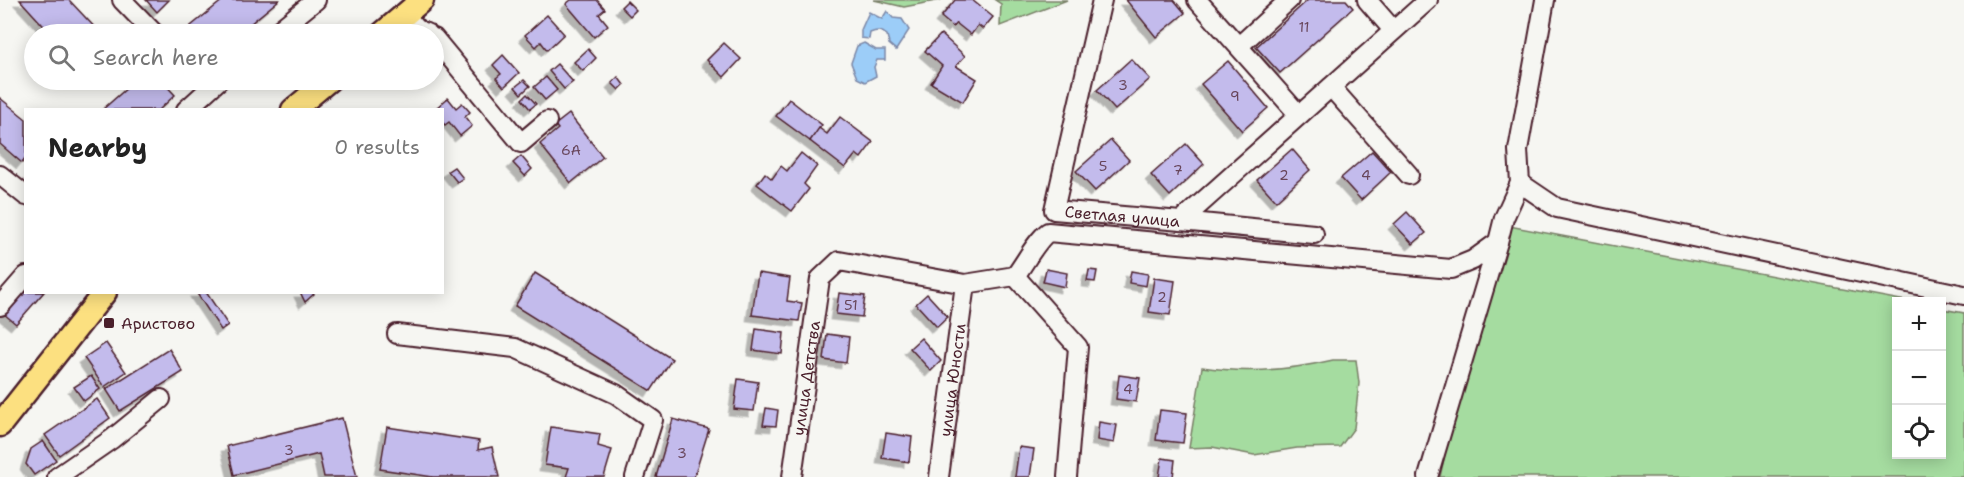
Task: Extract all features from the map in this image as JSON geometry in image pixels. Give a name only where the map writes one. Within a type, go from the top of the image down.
[{"type":"main road","points":[[394,24],[414,7]]},
{"type":"main road","points":[[295,108],[317,90]]},
{"type":"main road","points":[[0,425],[103,294]]},
{"type":"street","points":[[122,0],[145,24]]},
{"type":"street","points":[[286,24],[316,0]]},
{"type":"street","name":"Светлая улица","points":[[1102,0],[1054,210],[1180,221],[1428,0]]},
{"type":"street","points":[[1197,0],[1299,115]]},
{"type":"street","points":[[1239,46],[1289,0]]},
{"type":"street","points":[[1367,0],[1393,30]]},
{"type":"street","points":[[1428,477],[1504,218],[1520,183],[1518,150],[1545,0]]},
{"type":"street","points":[[414,7],[416,24]]},
{"type":"street","points":[[444,50],[521,143],[548,121]]},
{"type":"street","points":[[1330,87],[1409,175]]},
{"type":"street","points":[[188,108],[202,90]]},
{"type":"street","points":[[0,175],[24,194]]},
{"type":"street","points":[[1520,183],[1557,208],[1964,296]]},
{"type":"street","points":[[1180,221],[1314,234]]},
{"type":"street","points":[[966,284],[1015,276],[1031,256],[1038,239],[1048,232],[1451,269],[1473,260],[1498,242]]},
{"type":"street","name":"улица Детства","points":[[792,477],[820,279],[839,261],[966,284]]},
{"type":"street","points":[[1015,276],[1078,346],[1067,477]]},
{"type":"street","points":[[0,306],[24,278]]},
{"type":"street","name":"улица Юности","points":[[939,477],[966,284]]},
{"type":"street","points":[[397,334],[515,348],[616,394],[653,420],[635,477]]},
{"type":"street","points":[[57,477],[161,399]]},
{"type":"green space","points":[[874,0],[941,0],[904,7]]},
{"type":"green space","points":[[995,0],[1067,0],[1000,26],[1001,4]]},
{"type":"green space","points":[[1509,226],[1892,298],[1892,459],[1946,459],[1946,310],[1964,313],[1964,477],[1440,477],[1451,426]]},
{"type":"green space","points":[[1333,360],[1356,360],[1359,383],[1354,428],[1340,447],[1297,448],[1254,455],[1212,447],[1189,448],[1202,367],[1268,370]]},
{"type":"water","points":[[887,11],[893,18],[902,19],[909,30],[896,50],[889,44],[887,35],[881,31],[870,33],[869,39],[861,38],[861,30],[869,12],[882,19]]},
{"type":"water","points":[[864,43],[876,50],[885,50],[885,60],[877,60],[874,67],[876,76],[865,82],[857,78],[851,63],[857,46]]},
{"type":"building","points":[[20,0],[69,0],[92,24],[42,24]]},
{"type":"building","points":[[146,0],[169,0],[157,12]]},
{"type":"building","points":[[223,0],[279,0],[250,24],[193,24]]},
{"type":"building","points":[[571,0],[597,0],[605,9],[599,14],[608,25],[594,37],[566,4]]},
{"type":"building","points":[[955,0],[972,0],[993,17],[983,29],[978,25],[971,35],[956,23],[953,27],[941,17]]},
{"type":"building","points":[[1126,0],[1174,0],[1185,13],[1156,37]]},
{"type":"building","points":[[1308,0],[1346,0],[1353,8],[1280,73],[1256,47]]},
{"type":"building","points":[[627,1],[636,10],[630,16],[621,7]]},
{"type":"building","points":[[547,15],[564,34],[547,50],[541,42],[536,47],[525,35]]},
{"type":"building","points":[[941,34],[965,56],[956,66],[977,79],[963,102],[931,83],[942,66],[925,51]]},
{"type":"building","points":[[724,43],[741,59],[724,77],[707,60]]},
{"type":"building","points":[[588,49],[596,58],[583,71],[574,62]]},
{"type":"building","points":[[503,55],[519,73],[504,87],[496,78],[501,74],[493,65]]},
{"type":"building","points":[[1131,59],[1150,79],[1115,110],[1097,90]]},
{"type":"building","points":[[1228,61],[1268,108],[1242,131],[1201,84]]},
{"type":"building","points":[[557,64],[573,82],[564,89],[549,71]]},
{"type":"building","points":[[546,77],[557,90],[545,100],[534,87]]},
{"type":"building","points":[[618,77],[624,85],[619,90],[612,83]]},
{"type":"building","points":[[524,80],[530,86],[521,94],[515,87]]},
{"type":"building","points":[[125,90],[170,90],[175,95],[161,108],[104,108]]},
{"type":"building","points":[[527,94],[536,104],[530,109],[522,99]]},
{"type":"building","points":[[0,98],[24,117],[24,160],[22,163],[0,144]]},
{"type":"building","points":[[448,98],[456,108],[462,103],[470,112],[465,117],[472,126],[460,136],[449,122],[444,124],[444,108],[436,108]]},
{"type":"building","points":[[789,99],[822,125],[810,141],[776,116]]},
{"type":"building","points":[[569,114],[603,157],[571,183],[540,144],[558,129],[555,125]]},
{"type":"building","points":[[840,117],[873,142],[861,158],[856,154],[845,168],[810,141],[819,128],[827,134]]},
{"type":"building","points":[[1111,140],[1129,160],[1095,191],[1076,171]]},
{"type":"building","points":[[1186,144],[1204,164],[1170,196],[1151,175]]},
{"type":"building","points":[[1292,149],[1310,170],[1276,201],[1257,180]]},
{"type":"building","points":[[1372,151],[1391,172],[1361,200],[1341,178]]},
{"type":"building","points":[[801,153],[817,166],[804,184],[809,189],[792,211],[757,184],[765,173],[772,179],[781,166],[787,171]]},
{"type":"building","points":[[521,156],[532,169],[525,176],[513,163]]},
{"type":"building","points":[[454,167],[463,178],[457,182],[448,171]]},
{"type":"building","points":[[1407,212],[1426,233],[1413,244],[1394,224]]},
{"type":"building","points":[[1046,269],[1067,273],[1065,287],[1043,282]]},
{"type":"building","points":[[1089,270],[1097,271],[1095,282],[1087,281]]},
{"type":"building","points":[[1131,271],[1148,274],[1146,286],[1129,283]]},
{"type":"building","points":[[535,273],[672,359],[651,391],[515,306]]},
{"type":"building","points":[[758,273],[790,278],[787,301],[802,303],[799,321],[752,315]]},
{"type":"building","points":[[1154,278],[1175,281],[1170,315],[1149,312]]},
{"type":"building","points":[[24,291],[24,294],[42,294],[16,324],[4,314]]},
{"type":"building","points":[[839,293],[865,296],[862,317],[836,314]]},
{"type":"building","points":[[197,294],[207,294],[228,325],[221,330]]},
{"type":"building","points":[[301,294],[314,294],[305,302]]},
{"type":"building","points":[[927,294],[948,317],[937,327],[916,304]]},
{"type":"building","points":[[756,329],[784,333],[782,354],[753,350]]},
{"type":"building","points":[[827,334],[849,337],[846,363],[824,360]]},
{"type":"building","points":[[921,338],[941,361],[931,371],[910,348]]},
{"type":"building","points":[[106,343],[126,372],[104,387],[84,358]]},
{"type":"building","points":[[169,349],[183,372],[120,411],[106,389]]},
{"type":"building","points":[[1119,375],[1140,378],[1136,402],[1116,399]]},
{"type":"building","points":[[91,376],[100,389],[84,401],[74,387]]},
{"type":"building","points":[[738,379],[758,382],[754,411],[734,409]]},
{"type":"building","points":[[97,399],[110,418],[59,455],[45,435]]},
{"type":"building","points":[[766,408],[778,410],[776,426],[763,425]]},
{"type":"building","points":[[1160,410],[1187,413],[1183,443],[1156,440]]},
{"type":"building","points":[[342,418],[357,477],[324,477],[319,454],[234,475],[227,446]]},
{"type":"building","points":[[673,419],[709,429],[694,477],[656,477]]},
{"type":"building","points":[[1099,422],[1117,425],[1114,443],[1097,440]]},
{"type":"building","points":[[387,427],[479,441],[478,450],[492,447],[499,477],[433,477],[380,469]]},
{"type":"building","points":[[551,427],[600,434],[598,446],[612,450],[604,477],[566,477],[569,468],[545,465]]},
{"type":"building","points":[[886,433],[912,437],[909,462],[882,458]]},
{"type":"building","points":[[43,441],[56,460],[34,475],[26,464],[31,449]]},
{"type":"building","points":[[1019,447],[1034,449],[1030,477],[1015,477]]},
{"type":"building","points":[[1162,458],[1175,460],[1173,477],[1159,477]]},
{"type":"place","name":"Аристово","points":[[109,323]]}]
